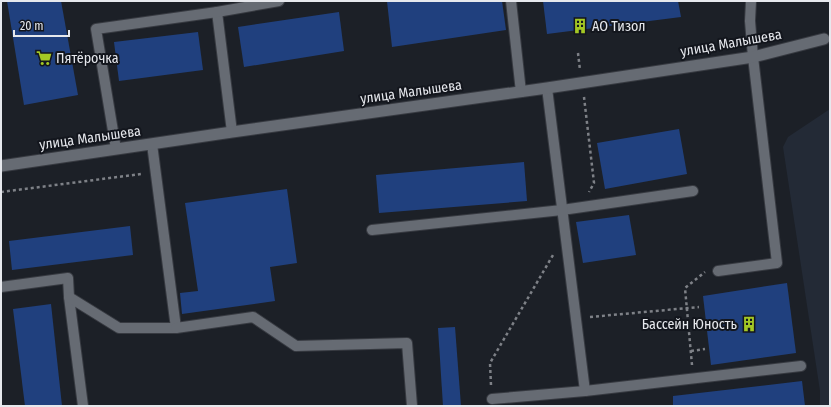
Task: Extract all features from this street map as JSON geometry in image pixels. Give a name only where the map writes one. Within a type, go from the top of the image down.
[{"type":"street","name":"улица Малышева","points":[[1,166],[521,92],[753,57],[827,39]]},
{"type":"lane","points":[[116,150],[96,29],[217,12],[279,1]]},
{"type":"lane","points":[[511,1],[521,92]]},
{"type":"lane","points":[[718,271],[776,263],[753,57],[750,21],[751,1]]},
{"type":"lane","points":[[217,12],[232,132]]},
{"type":"lane","points":[[547,88],[585,391]]},
{"type":"lane","points":[[152,144],[176,328]]},
{"type":"lane","points":[[372,230],[562,210],[693,191]]},
{"type":"lane","points":[[1,288],[68,278],[69,297],[83,406]]},
{"type":"lane","points":[[69,297],[119,328],[176,328],[253,317],[296,346],[407,343],[412,406]]},
{"type":"lane","points":[[492,399],[585,391],[801,366]]},
{"type":"path","points":[[1,192],[156,172]]},
{"type":"path","points":[[694,379],[685,288],[704,272],[718,271]]},
{"type":"path","points":[[576,318],[699,307]]},
{"type":"path","points":[[691,351],[705,349]]},
{"type":"shaded area","points":[[830,109],[830,406],[820,406],[820,391],[783,147],[788,137]]},
{"type":"building","name":"Пятёрочка","points":[[7,1],[61,1],[78,95],[24,105]]},
{"type":"building","points":[[387,1],[502,1],[506,30],[392,47]]},
{"type":"building","name":"АО Тизол","points":[[543,1],[678,1],[681,17],[547,34]]},
{"type":"building","points":[[339,12],[344,51],[244,67],[238,27]]},
{"type":"building","points":[[198,32],[203,70],[119,81],[114,42]]},
{"type":"building","points":[[679,129],[687,174],[605,189],[597,143]]},
{"type":"building","points":[[524,162],[527,201],[379,213],[376,175]]},
{"type":"building","points":[[287,189],[297,263],[270,267],[275,301],[182,314],[180,293],[198,291],[185,203]]},
{"type":"building","points":[[629,215],[636,255],[583,263],[576,222]]},
{"type":"building","points":[[130,226],[133,255],[12,270],[9,241]]},
{"type":"building","name":"Бассейн Юность","points":[[787,283],[796,353],[711,365],[703,296]]},
{"type":"building","points":[[51,304],[62,406],[25,406],[13,309]]},
{"type":"building","points":[[455,327],[461,406],[443,406],[438,328]]},
{"type":"building","points":[[802,381],[805,406],[673,406],[673,396]]},
{"type":"place","name":"АО Тизол","points":[[580,26]]},
{"type":"place","name":"Пятёрочка","points":[[44,58]]},
{"type":"place","name":"Бассейн Юность","points":[[749,324]]}]
